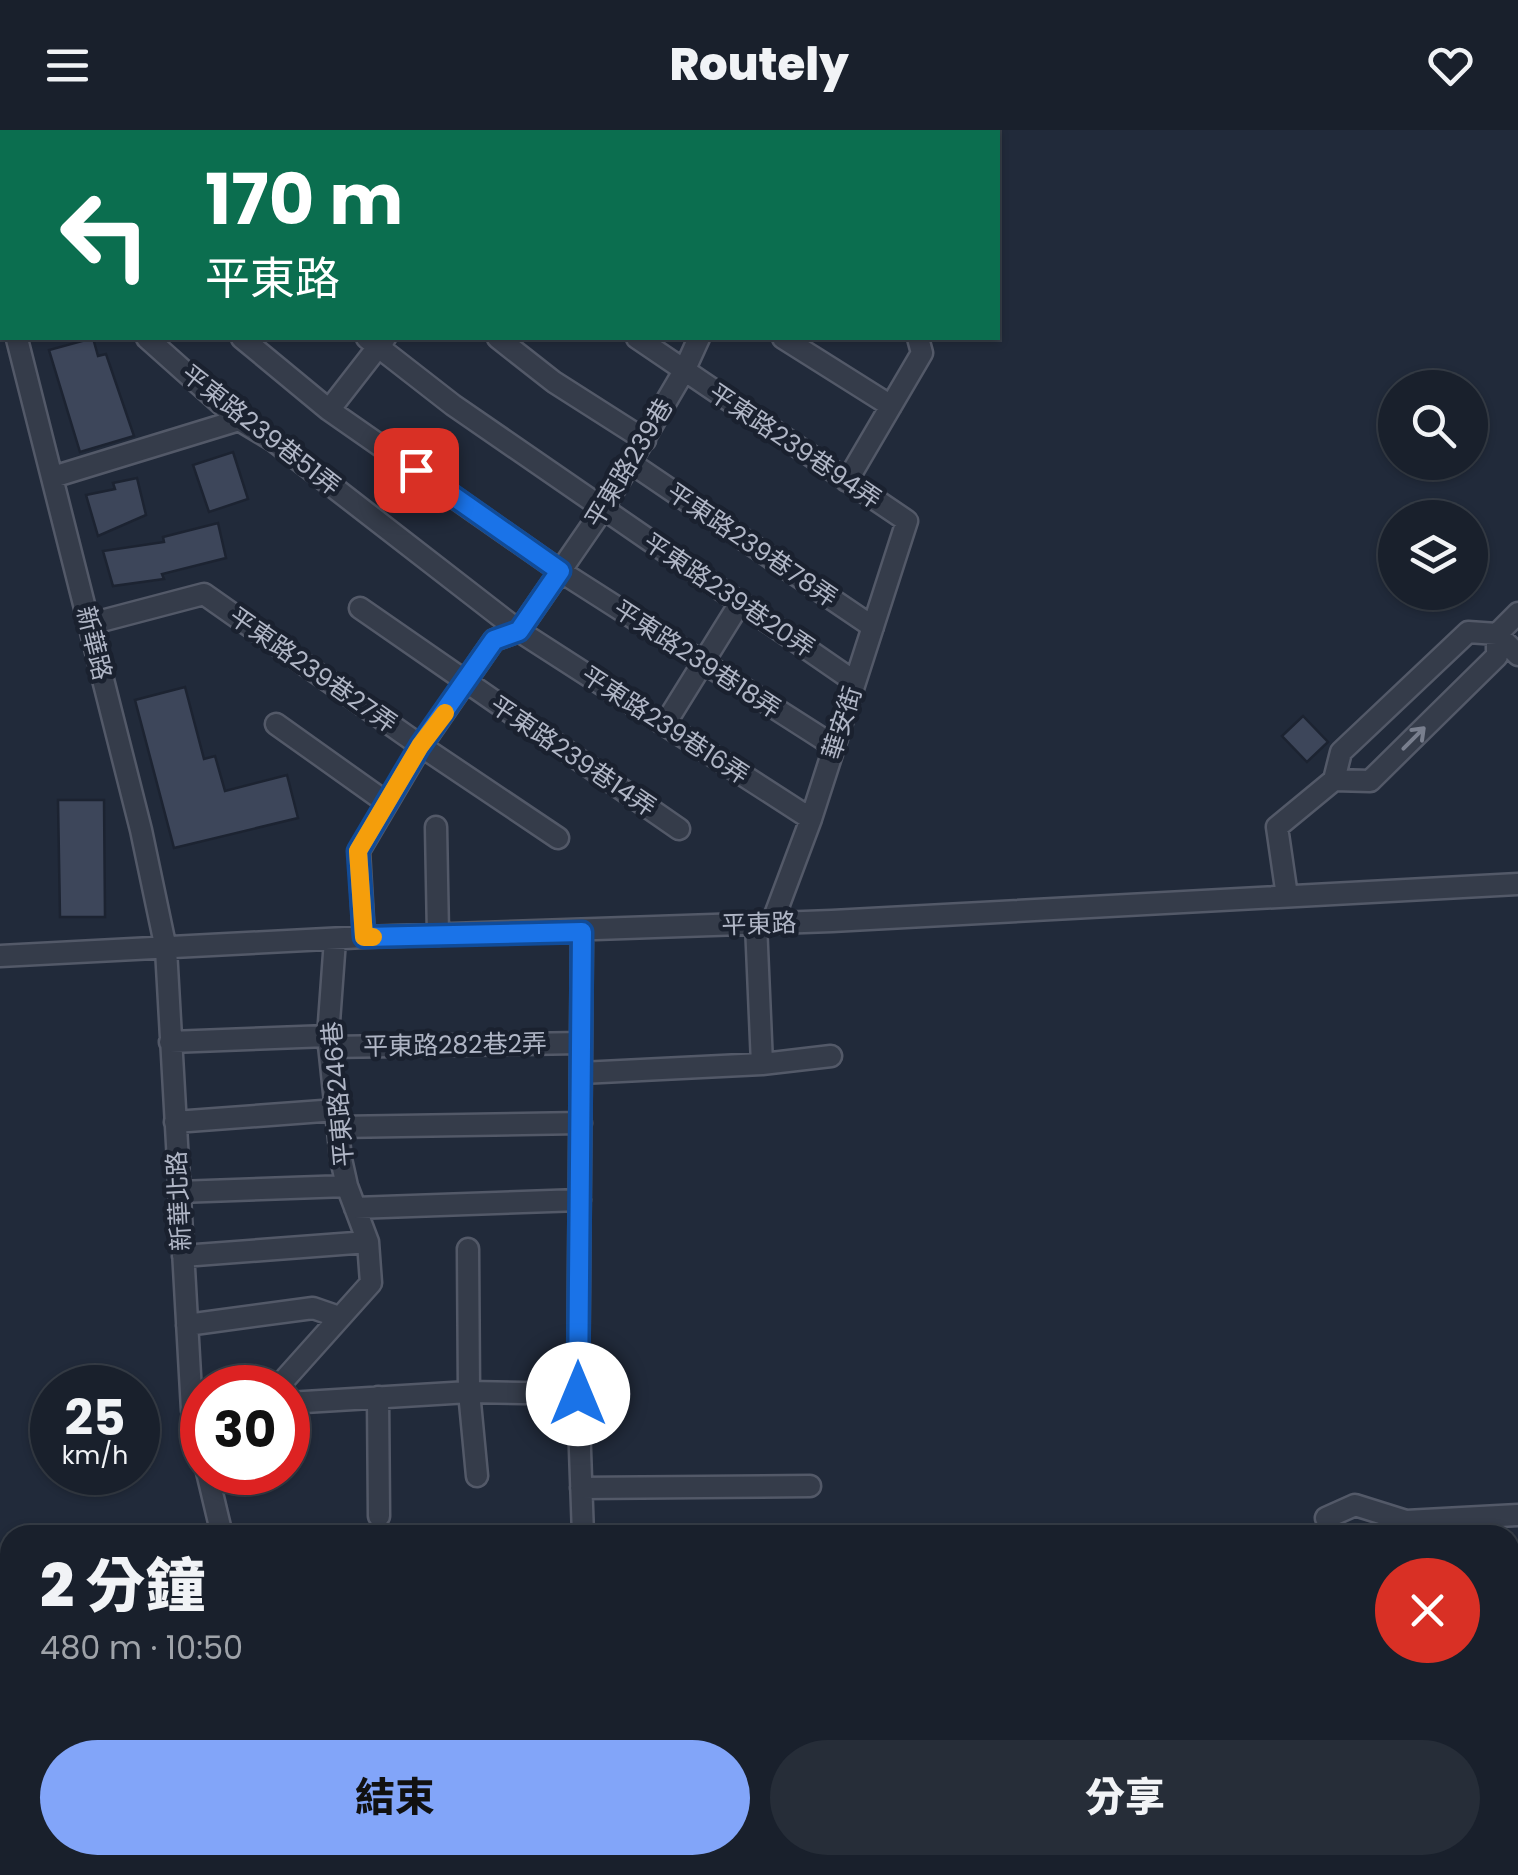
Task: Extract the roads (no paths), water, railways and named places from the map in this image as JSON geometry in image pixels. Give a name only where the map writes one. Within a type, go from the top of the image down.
[{"type":"street","name":"新華路","points":[[17,340],[142,830],[166,949]]},
{"type":"street","name":"平東路239巷51弄","points":[[149,340],[240,420],[274,441],[519,631]]},
{"type":"street","name":"平東路239巷18弄","points":[[244,340],[329,410],[560,571],[834,746]]},
{"type":"street","points":[[329,410],[377,340]]},
{"type":"street","name":"平東路239巷20弄","points":[[377,340],[453,405],[855,682]]},
{"type":"street","points":[[501,340],[554,382],[644,440]]},
{"type":"street","name":"平東路239巷94弄","points":[[641,340],[906,522]]},
{"type":"street","name":"平東路239巷","points":[[364,937],[358,851],[420,746],[494,640],[519,631],[603,509],[684,372],[698,340]]},
{"type":"street","points":[[786,340],[891,406]]},
{"type":"street","points":[[847,481],[891,406],[920,345]]},
{"type":"street","points":[[52,477],[240,420]]},
{"type":"street","name":"平東路239巷78弄","points":[[631,464],[872,627]]},
{"type":"street","name":"華安街","points":[[764,924],[811,819],[906,522]]},
{"type":"street","name":"平東路239巷27弄","points":[[90,624],[204,594],[558,838]]},
{"type":"street","points":[[666,724],[740,603]]},
{"type":"street","name":"平東路239巷14弄","points":[[360,608],[679,829]]},
{"type":"street","points":[[1334,780],[1370,781],[1497,656],[1497,634],[1518,613]]},
{"type":"street","name":"平東路239巷16弄","points":[[519,631],[811,819]]},
{"type":"street","points":[[1287,896],[1277,828],[1334,780],[1342,752],[1468,632],[1497,634],[1518,654]]},
{"type":"street","points":[[276,724],[387,803]]},
{"type":"street","points":[[436,827],[438,935]]},
{"type":"street","name":"平東路","points":[[0,956],[364,937],[764,924],[1518,884]]},
{"type":"street","points":[[762,1064],[764,924]]},
{"type":"street","points":[[582,932],[578,1394],[583,1525]]},
{"type":"street","name":"平東路246巷","points":[[297,1365],[371,1283],[368,1242],[347,1186],[328,1041],[335,940]]},
{"type":"street","name":"新華北路","points":[[166,949],[182,1256],[192,1365]]},
{"type":"street","name":"平東路282巷2弄","points":[[170,1042],[581,1044]]},
{"type":"street","points":[[581,1073],[762,1064],[832,1056]]},
{"type":"street","points":[[174,1122],[337,1118],[581,1124]]},
{"type":"street","points":[[178,1192],[347,1186]]},
{"type":"street","points":[[355,1208],[580,1200]]},
{"type":"street","points":[[182,1256],[368,1242]]},
{"type":"street","points":[[468,1249],[469,1392],[476,1476]]},
{"type":"street","points":[[187,1325],[313,1308],[339,1317]]},
{"type":"street","points":[[310,1401],[469,1392],[578,1394]]},
{"type":"street","points":[[378,1397],[379,1516]]},
{"type":"street","points":[[581,1488],[810,1486]]},
{"type":"street","points":[[212,1495],[220,1525]]},
{"type":"street","points":[[1326,1518],[1355,1505],[1406,1522],[1444,1525]]},
{"type":"street","points":[[1478,1525],[1518,1515]]}]
